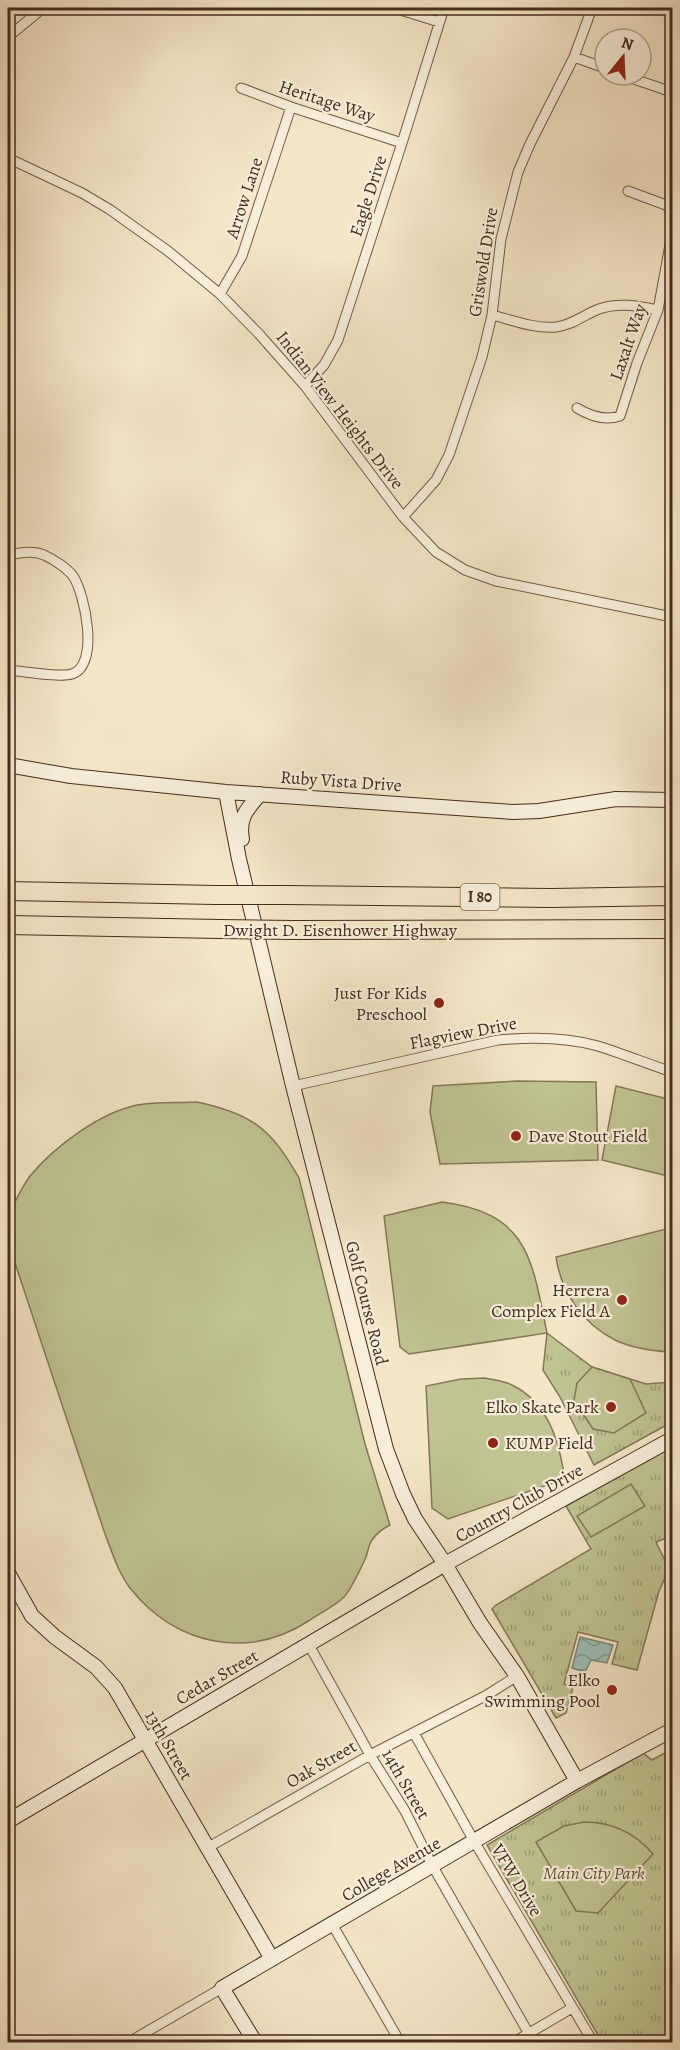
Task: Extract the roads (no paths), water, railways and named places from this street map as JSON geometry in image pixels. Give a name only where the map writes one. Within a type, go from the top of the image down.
[{"type":"highway","name":"Dwight D. Eisenhower Highway","points":[[8,891],[551,898],[672,896]]},
{"type":"highway","name":"Dwight D. Eisenhower Highway","points":[[8,925],[294,930],[672,929]]},
{"type":"street","points":[[8,37],[43,8]]},
{"type":"street","points":[[394,8],[438,22]]},
{"type":"street","name":"Eagle Drive","points":[[305,386],[324,365],[338,340],[444,8]]},
{"type":"street","name":"Griswold Drive","points":[[403,516],[436,480],[444,466],[482,357],[492,315],[501,239],[518,172],[574,57],[592,8]]},
{"type":"street","points":[[574,57],[593,64]]},
{"type":"street","points":[[653,86],[672,92]]},
{"type":"street","name":"Heritage Way","points":[[241,88],[291,107],[402,143]]},
{"type":"street","name":"Arrow Lane","points":[[220,294],[242,256],[291,107]]},
{"type":"street","name":"Indian View Heights Drive","points":[[8,158],[82,193],[109,209],[168,251],[220,294],[305,386],[403,516],[424,542],[436,552],[481,577],[672,617]]},
{"type":"street","points":[[628,191],[666,205],[672,213]]},
{"type":"street","name":"Laxalt Way","points":[[577,408],[596,417],[620,416],[637,363],[658,310],[672,234]]},
{"type":"street","points":[[492,315],[538,327],[555,327],[572,324],[597,310],[612,305],[626,304],[658,310]]},
{"type":"street","points":[[8,555],[29,552],[43,555],[72,574],[81,590],[85,605],[88,642],[85,659],[73,674],[8,670]]},
{"type":"street","name":"Ruby Vista Drive","points":[[8,765],[71,776],[226,792],[513,812],[539,811],[616,799],[672,800]]},
{"type":"street","name":"Golf Course Road","points":[[226,792],[244,883],[293,1086],[386,1449],[415,1518],[480,1623],[517,1676],[577,1781]]},
{"type":"street","points":[[244,883],[241,821],[247,808],[260,794]]},
{"type":"street","name":"Flagview Drive","points":[[293,1086],[498,1040],[527,1038],[561,1039],[597,1046],[672,1072]]},
{"type":"street","name":"Country Club Drive","points":[[445,1564],[672,1439]]},
{"type":"street","name":"Cedar Street","points":[[8,1821],[445,1564]]},
{"type":"street","name":"13th Street","points":[[8,1573],[32,1616],[55,1637],[96,1667],[115,1688],[272,1959]]},
{"type":"street","name":"14th Street","points":[[309,1645],[370,1755],[405,1811],[432,1865],[529,2034]]},
{"type":"street","name":"Oak Street","points":[[207,1848],[370,1755],[487,1695],[517,1676]]},
{"type":"street","name":"College Avenue","points":[[129,2043],[577,1781],[672,1730]]},
{"type":"street","name":"VFW Drive","points":[[414,1733],[592,2043]]},
{"type":"street","points":[[332,1924],[400,2043]]},
{"type":"street","points":[[222,1988],[255,2043]]},
{"type":"street","points":[[514,2043],[572,2008]]},
{"type":"water","points":[[580,1637],[613,1645],[607,1663],[591,1660],[585,1672],[572,1668]]},
{"type":"place","name":"Just For Kids Preschool","points":[[439,1003]]},
{"type":"place","name":"Dave Stout Field","points":[[516,1136]]},
{"type":"place","name":"Herrera Complex Field A","points":[[622,1300]]},
{"type":"place","name":"Elko Skate Park","points":[[611,1407]]},
{"type":"place","name":"KUMP Field","points":[[493,1443]]},
{"type":"place","name":"Elko Swimming Pool","points":[[612,1690]]},
{"type":"park label","name":"Main City Park","points":[[594,1873]]}]
